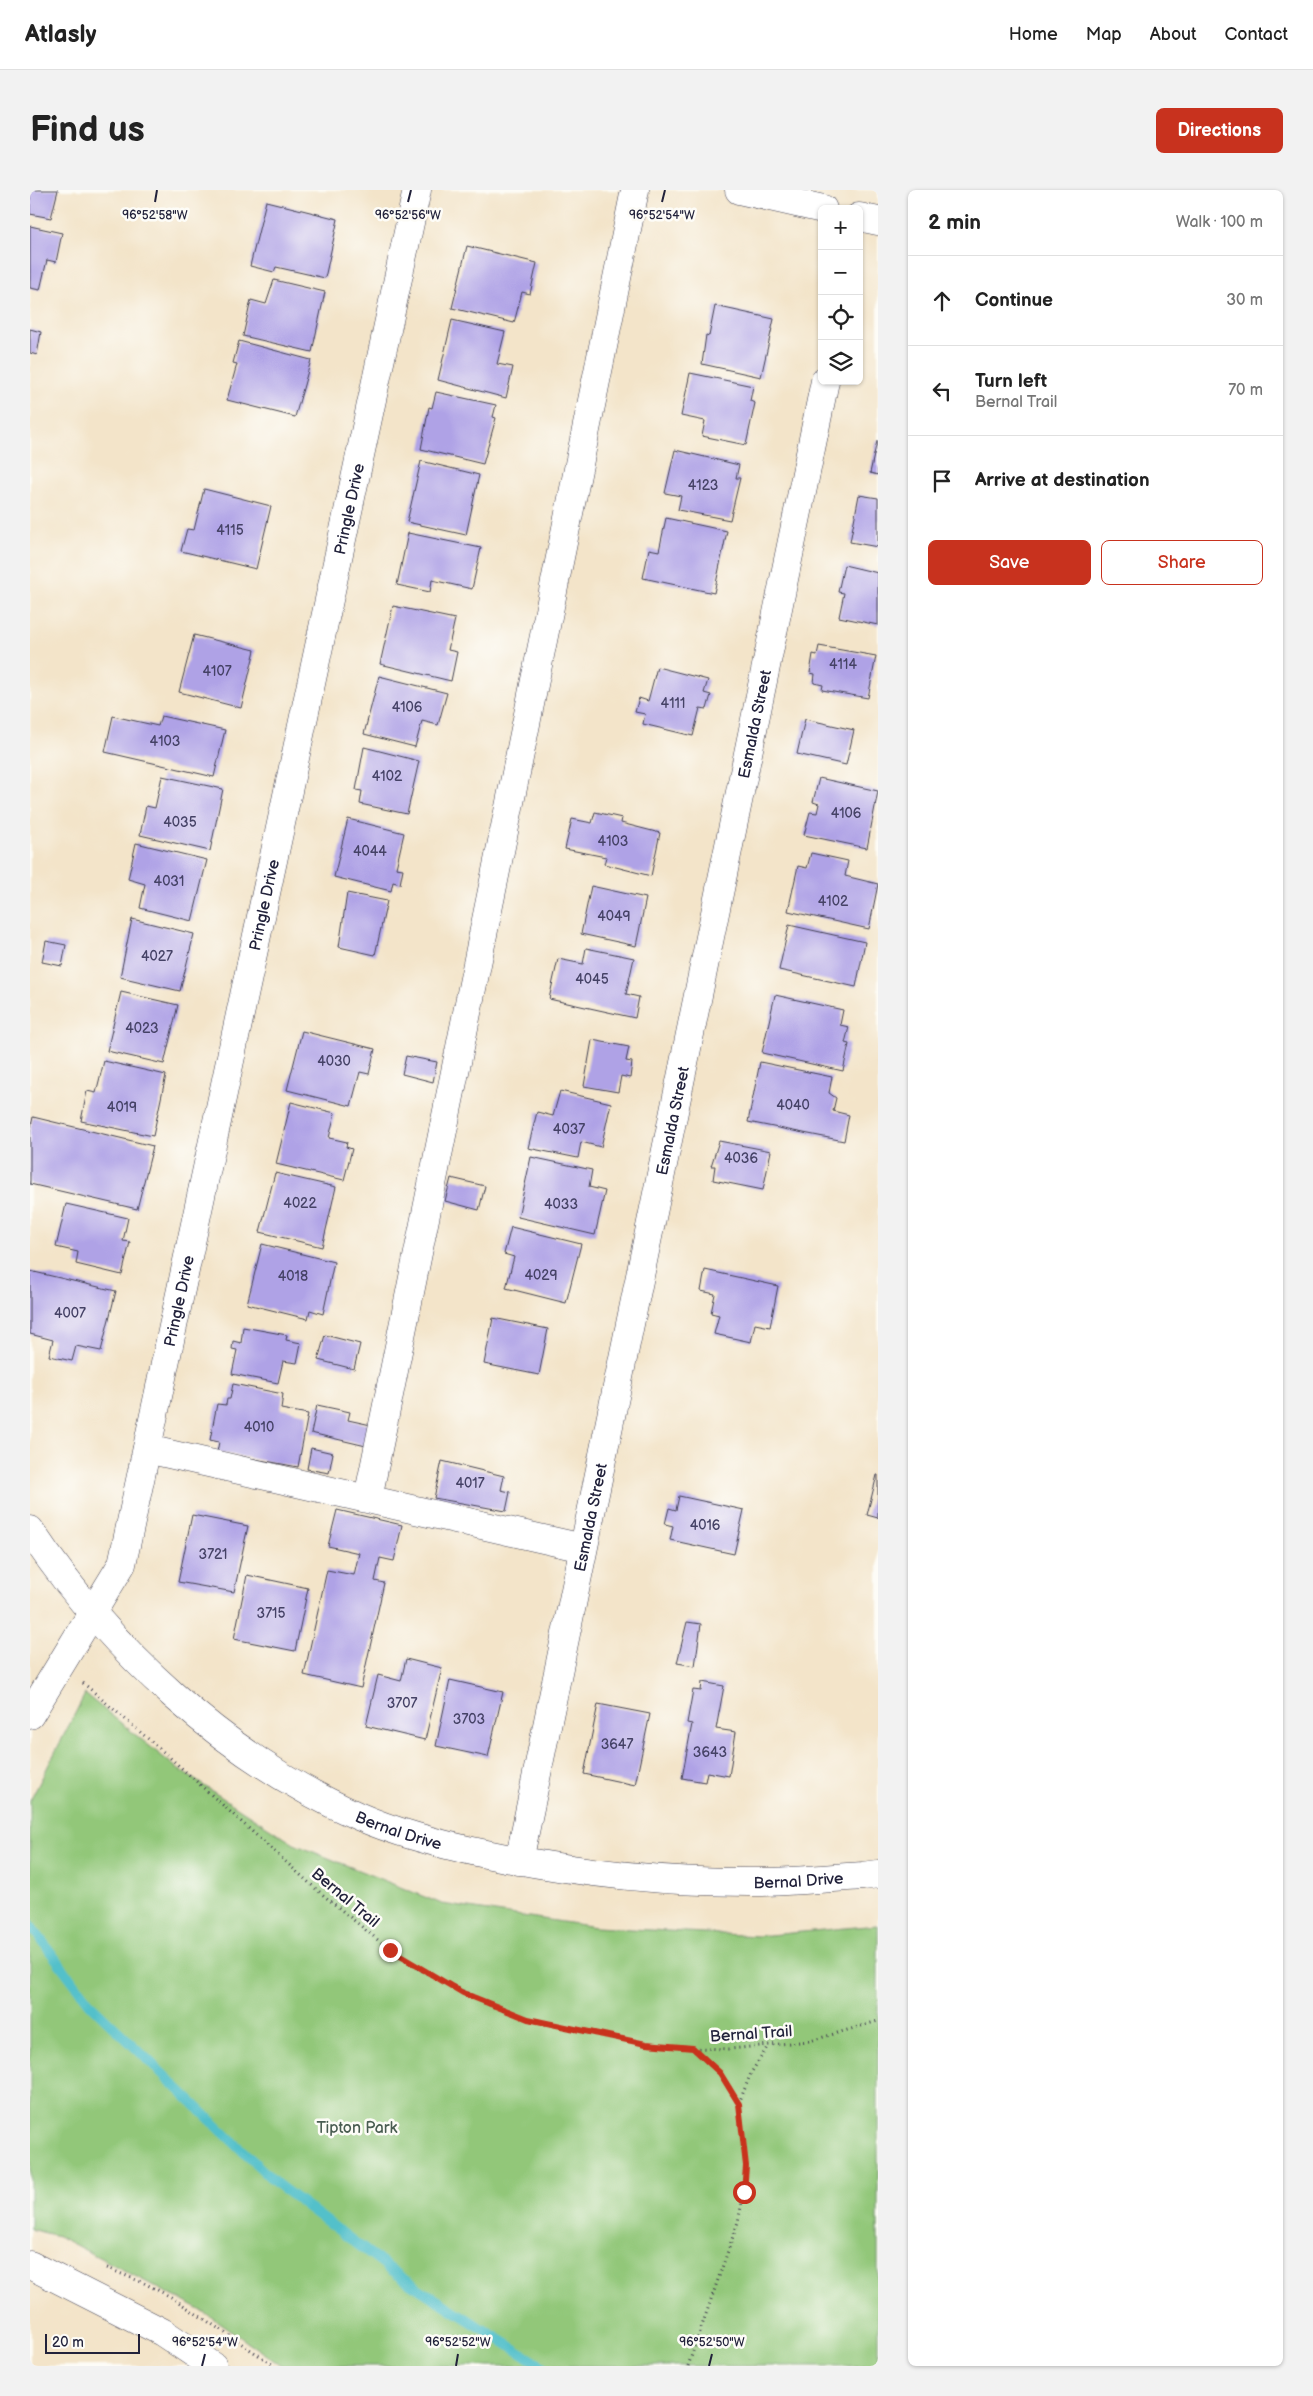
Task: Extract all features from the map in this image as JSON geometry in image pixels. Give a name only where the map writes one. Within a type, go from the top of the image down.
[{"type":"street","name":"Pringle Drive","points":[[35,1707],[122,1564],[417,190]]},
{"type":"street","points":[[368,1498],[635,190]]},
{"type":"street","points":[[739,190],[818,208]]},
{"type":"street","points":[[863,218],[878,221]]},
{"type":"street","name":"Esmalda Street","points":[[519,1861],[824,385]]},
{"type":"street","points":[[147,1449],[583,1548]]},
{"type":"street","name":"Bernal Drive","points":[[30,1530],[92,1612],[149,1673],[212,1728],[280,1776],[358,1816],[438,1844],[519,1861],[622,1876],[749,1882],[878,1874]]},
{"type":"street","points":[[30,2265],[162,2332],[213,2366]]},
{"type":"path","name":"Bernal Trail","points":[[60,1664],[167,1755],[316,1890],[390,1950],[417,1968],[463,1993],[528,2019],[646,2044],[693,2048],[730,2049],[810,2041],[878,2021]]},
{"type":"path","points":[[739,2104],[751,2073],[768,2046]]},
{"type":"path","points":[[688,2366],[738,2222],[744,2192],[746,2166],[739,2104],[720,2073],[693,2048]]},
{"type":"green space","name":"Tipton Park","points":[[85,1694],[178,1769],[294,1844],[442,1904],[596,1927],[758,1936],[878,1925],[878,2366],[282,2366],[204,2312],[58,2236],[30,2229],[30,1801]]},
{"type":"building","points":[[30,190],[58,190],[51,218],[30,214]]},
{"type":"building","points":[[266,201],[338,219],[325,278],[276,267],[274,272],[250,266]]},
{"type":"building","points":[[30,226],[62,233],[56,262],[47,260],[40,290],[30,288]]},
{"type":"building","points":[[467,246],[537,263],[530,294],[522,292],[514,323],[452,308]]},
{"type":"building","points":[[274,280],[325,292],[312,352],[243,336],[251,300],[266,304]]},
{"type":"building","points":[[715,306],[774,319],[761,377],[702,364],[706,335],[709,336]]},
{"type":"building","points":[[452,320],[505,332],[497,364],[513,367],[506,398],[438,380]]},
{"type":"building","points":[[30,329],[41,332],[37,355],[30,353]]},
{"type":"building","points":[[239,341],[311,360],[295,417],[227,400],[237,364],[233,363]]},
{"type":"building","points":[[690,373],[753,386],[750,401],[755,403],[746,445],[702,436],[705,421],[681,416]]},
{"type":"building","points":[[436,392],[496,405],[493,417],[496,418],[483,464],[421,449],[429,407],[432,408]]},
{"type":"building","points":[[878,441],[878,475],[870,473]]},
{"type":"building","points":[[675,450],[739,465],[736,478],[740,478],[730,520],[678,510],[681,496],[665,493]]},
{"type":"building","points":[[421,461],[479,475],[466,535],[407,522]]},
{"type":"building","points":[[204,489],[271,506],[256,569],[181,551],[187,529],[194,530]]},
{"type":"building","points":[[859,495],[878,498],[878,547],[850,542]]},
{"type":"building","points":[[666,518],[727,531],[714,593],[643,578],[649,549],[659,551]]},
{"type":"building","points":[[408,533],[481,548],[472,589],[432,580],[430,592],[397,585]]},
{"type":"building","points":[[844,565],[878,573],[878,625],[839,617],[844,593],[838,592]]},
{"type":"building","points":[[393,606],[455,619],[448,650],[457,652],[451,681],[380,664]]},
{"type":"building","points":[[194,635],[255,650],[241,708],[179,692]]},
{"type":"building","points":[[819,646],[876,656],[868,698],[822,690],[823,685],[814,683],[815,674],[810,673],[813,654],[817,655]]},
{"type":"building","points":[[657,667],[708,680],[704,693],[711,695],[707,709],[700,708],[693,736],[643,724],[645,714],[635,712],[639,698],[648,701]]},
{"type":"building","points":[[379,676],[447,693],[438,725],[422,721],[415,747],[364,734]]},
{"type":"building","points":[[113,716],[158,726],[161,716],[225,730],[214,777],[105,752]]},
{"type":"building","points":[[805,719],[854,730],[846,765],[797,754]]},
{"type":"building","points":[[364,747],[419,761],[407,814],[360,804],[362,791],[356,790]]},
{"type":"building","points":[[162,776],[223,789],[210,851],[140,835],[146,806],[155,808]]},
{"type":"building","points":[[819,778],[878,791],[867,848],[804,835],[810,812],[817,813],[819,804],[813,802]]},
{"type":"building","points":[[595,812],[622,818],[621,823],[660,833],[651,876],[604,864],[606,857],[565,849],[572,819],[592,823]]},
{"type":"building","points":[[348,819],[404,833],[396,868],[403,869],[400,884],[393,882],[391,891],[334,877]]},
{"type":"building","points":[[136,843],[207,860],[192,921],[140,908],[145,884],[128,879]]},
{"type":"building","points":[[811,853],[848,861],[845,876],[878,884],[869,929],[788,911],[798,866],[807,868]]},
{"type":"building","points":[[591,886],[646,898],[636,946],[581,934]]},
{"type":"building","points":[[347,893],[387,901],[375,955],[339,947]]},
{"type":"building","points":[[132,919],[194,934],[180,991],[120,977]]},
{"type":"building","points":[[789,925],[865,942],[856,987],[779,970]]},
{"type":"building","points":[[46,941],[66,945],[62,966],[42,962]]},
{"type":"building","points":[[586,948],[634,958],[626,994],[639,997],[635,1018],[549,999],[558,959],[583,964]]},
{"type":"building","points":[[121,992],[178,1005],[164,1064],[107,1051]]},
{"type":"building","points":[[775,995],[843,1010],[840,1025],[849,1027],[845,1043],[849,1044],[843,1071],[762,1053]]},
{"type":"building","points":[[302,1031],[375,1049],[369,1074],[360,1072],[351,1106],[287,1090]]},
{"type":"building","points":[[592,1040],[629,1047],[626,1061],[632,1062],[630,1078],[621,1076],[618,1092],[584,1086]]},
{"type":"building","points":[[406,1056],[437,1062],[433,1082],[402,1074]]},
{"type":"building","points":[[104,1061],[166,1075],[153,1136],[81,1121],[87,1091],[96,1093]]},
{"type":"building","points":[[760,1062],[832,1077],[829,1093],[836,1098],[833,1111],[849,1115],[844,1141],[748,1122]]},
{"type":"building","points":[[560,1091],[611,1103],[601,1147],[581,1142],[578,1158],[528,1148],[537,1112],[553,1116]]},
{"type":"building","points":[[291,1102],[335,1113],[329,1138],[347,1142],[346,1147],[352,1149],[344,1180],[276,1164]]},
{"type":"building","points":[[33,1117],[153,1146],[137,1209],[30,1184],[30,1131]]},
{"type":"building","points":[[719,1141],[771,1151],[763,1190],[713,1180],[715,1166],[711,1166]]},
{"type":"building","points":[[531,1157],[592,1170],[589,1187],[605,1191],[595,1235],[518,1217]]},
{"type":"building","points":[[275,1173],[336,1187],[322,1247],[260,1232]]},
{"type":"building","points":[[451,1178],[485,1186],[479,1210],[445,1201]]},
{"type":"building","points":[[66,1204],[128,1218],[123,1241],[130,1242],[122,1275],[76,1264],[78,1252],[56,1247]]},
{"type":"building","points":[[511,1227],[581,1244],[566,1303],[506,1288],[514,1257],[504,1254]]},
{"type":"building","points":[[262,1244],[334,1262],[323,1314],[310,1310],[308,1319],[247,1304]]},
{"type":"building","points":[[705,1270],[778,1286],[770,1327],[755,1324],[751,1342],[714,1334],[719,1315],[711,1313],[715,1294],[701,1291]]},
{"type":"building","points":[[30,1271],[116,1291],[101,1351],[76,1346],[72,1361],[49,1356],[53,1340],[30,1334]]},
{"type":"building","points":[[493,1318],[548,1329],[539,1375],[484,1364]]},
{"type":"building","points":[[243,1327],[287,1335],[286,1340],[301,1343],[297,1363],[283,1361],[278,1383],[232,1374],[237,1350],[232,1349],[233,1341],[241,1343]]},
{"type":"building","points":[[325,1335],[360,1344],[354,1369],[318,1360]]},
{"type":"building","points":[[233,1384],[283,1394],[281,1409],[308,1414],[298,1467],[217,1452],[219,1442],[210,1440],[217,1404],[226,1405],[227,1399],[230,1399]]},
{"type":"building","points":[[317,1405],[350,1412],[348,1420],[371,1425],[366,1446],[311,1433]]},
{"type":"building","points":[[311,1448],[333,1453],[329,1473],[307,1469]]},
{"type":"building","points":[[442,1461],[504,1476],[501,1490],[510,1492],[506,1511],[434,1498]]},
{"type":"building","points":[[878,1475],[878,1518],[867,1515]]},
{"type":"building","points":[[679,1496],[744,1510],[734,1554],[670,1540],[673,1526],[665,1524],[669,1508],[676,1510]]},
{"type":"building","points":[[337,1510],[402,1525],[394,1561],[380,1558],[375,1581],[384,1583],[361,1688],[304,1675],[327,1570],[354,1575],[359,1553],[328,1546]]},
{"type":"building","points":[[192,1515],[248,1526],[234,1592],[178,1582]]},
{"type":"building","points":[[247,1575],[308,1588],[295,1651],[234,1639]]},
{"type":"building","points":[[687,1622],[701,1624],[695,1666],[677,1663]]},
{"type":"building","points":[[406,1659],[442,1668],[425,1740],[366,1726],[378,1675],[401,1681]]},
{"type":"building","points":[[450,1680],[503,1692],[488,1757],[436,1746]]},
{"type":"building","points":[[702,1682],[724,1686],[716,1729],[736,1732],[729,1776],[707,1772],[705,1782],[682,1778],[692,1724],[687,1723],[693,1690],[701,1691]]},
{"type":"building","points":[[598,1704],[650,1714],[635,1785],[584,1774]]},
{"type":"waterway","points":[[30,1925],[91,2005],[277,2184],[405,2280],[542,2366]]},
{"type":"route","points":[[390,1950],[417,1968],[463,1993],[528,2019],[646,2044],[693,2048],[720,2073],[739,2104],[746,2166],[744,2192]]}]
